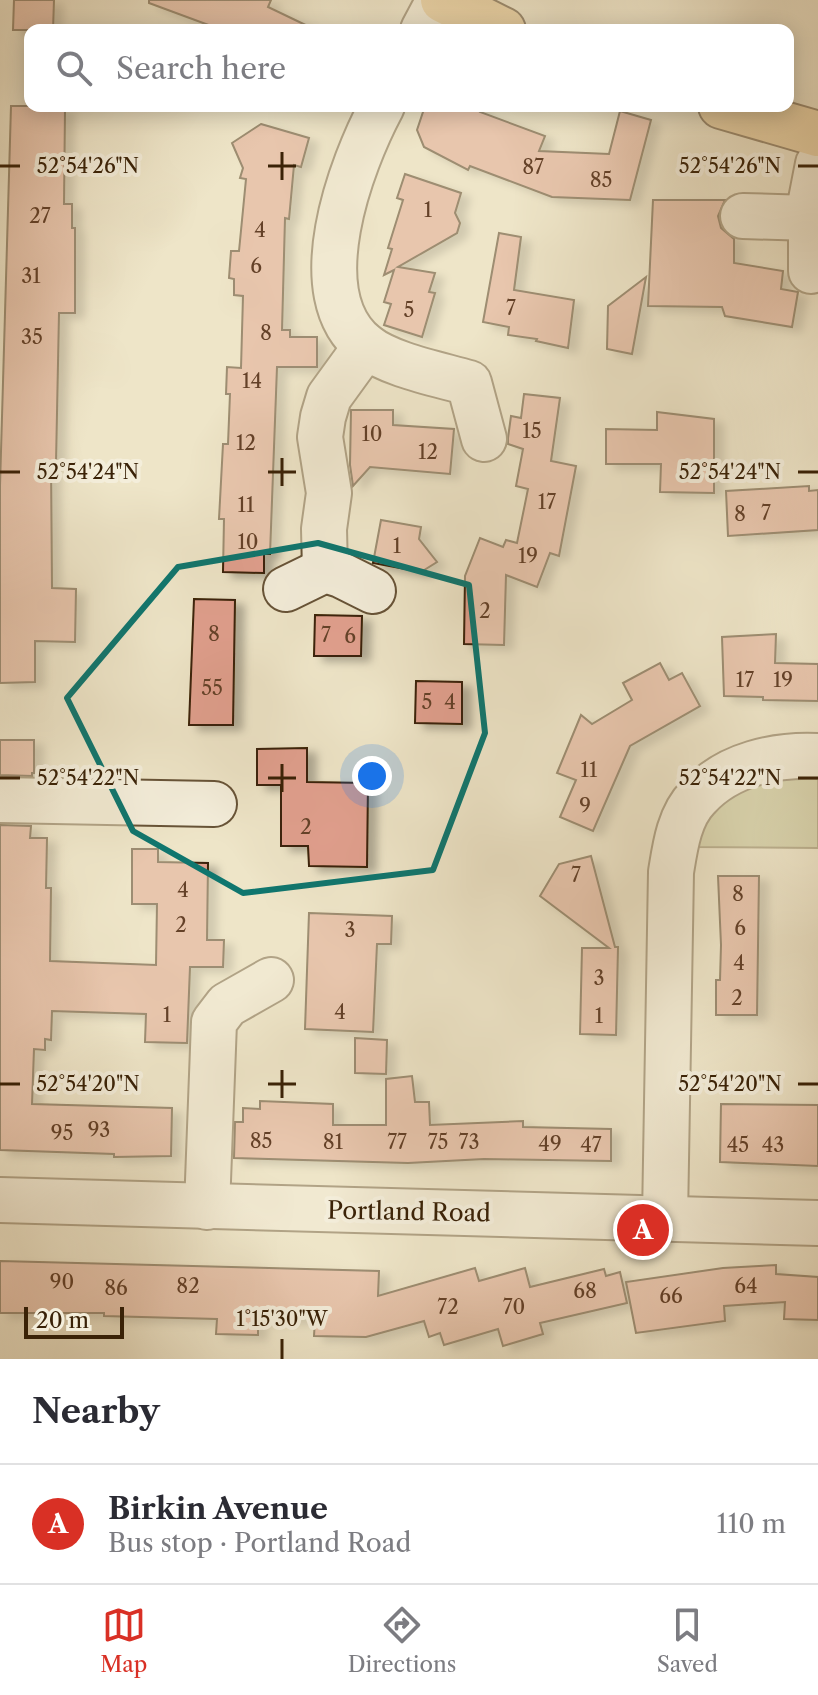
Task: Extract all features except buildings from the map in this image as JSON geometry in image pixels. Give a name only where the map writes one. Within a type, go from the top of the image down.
[{"type":"main road","points":[[441,0],[491,24]]},
{"type":"main road","points":[[742,112],[818,134]]},
{"type":"street","points":[[427,24],[441,0]]},
{"type":"street","points":[[379,112],[353,173],[335,254],[334,283],[343,316],[366,346],[386,357],[486,376],[484,439]]},
{"type":"street","points":[[811,271],[810,218],[818,164]]},
{"type":"street","points":[[743,216],[810,218]]},
{"type":"street","points":[[325,570],[324,529],[329,493],[320,437],[323,417],[329,397],[366,346]]},
{"type":"street","points":[[286,589],[325,570],[373,591]]},
{"type":"street","points":[[665,1218],[671,872],[676,841],[697,797],[737,769],[791,754],[818,756]]},
{"type":"street","points":[[0,800],[193,793]]},
{"type":"street","points":[[207,1207],[214,1022],[227,1005],[271,980]]},
{"type":"street","name":"Portland Road","points":[[0,1200],[818,1223]]},
{"type":"highlighted area","points":[[318,543],[469,585],[485,733],[433,870],[243,893],[133,831],[67,698],[178,567]]},
{"type":"green space","points":[[801,776],[818,778],[818,848],[695,847],[701,825],[723,802],[760,784]]},
{"type":"place","name":"Birkin Avenue","points":[[643,1230]]}]
